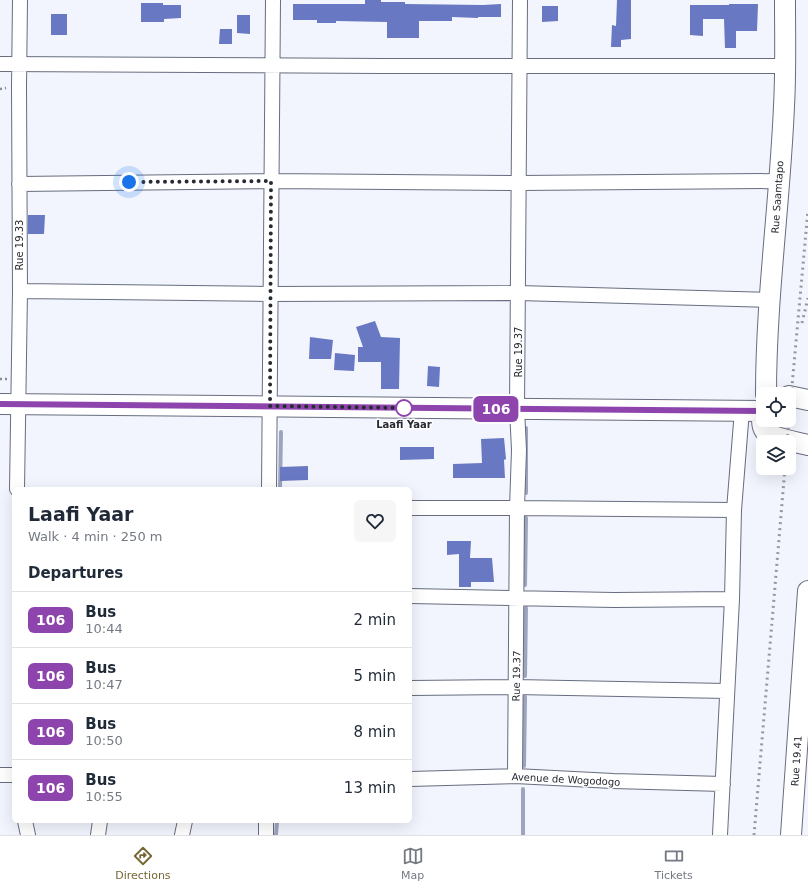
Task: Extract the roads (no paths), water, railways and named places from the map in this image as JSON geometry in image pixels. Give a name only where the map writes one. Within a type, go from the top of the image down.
[{"type":"street","name":"Rue 19.33","points":[[18,487],[9,404],[20,291],[18,64],[20,0]]},
{"type":"street","points":[[269,487],[273,0]]},
{"type":"street","name":"Rue 19.37","points":[[515,776],[517,508],[519,450],[517,409],[520,0]]},
{"type":"street","name":"Rue Saamtapo","points":[[766,387],[769,300],[779,181],[786,66],[784,0]]},
{"type":"street","points":[[0,64],[786,66]]},
{"type":"street","points":[[19,184],[271,181],[519,183],[779,181]]},
{"type":"street","points":[[20,291],[271,294],[518,293],[769,300]]},
{"type":"street","points":[[796,397],[808,400]]},
{"type":"street","points":[[9,404],[756,411]]},
{"type":"street","points":[[720,835],[726,691],[732,599],[734,510],[742,410]]},
{"type":"street","points":[[764,427],[767,433],[808,445]]},
{"type":"street","points":[[412,508],[734,510]]},
{"type":"street","name":"Rue 19.41","points":[[790,835],[801,791],[808,591]]},
{"type":"street","points":[[412,596],[614,600],[732,599]]},
{"type":"street","points":[[412,688],[515,687],[726,691]]},
{"type":"street","points":[[0,775],[12,775]]},
{"type":"street","name":"Avenue de Wogodogo","points":[[412,779],[515,776],[613,781],[723,784]]},
{"type":"street","points":[[25,823],[28,835]]},
{"type":"street","points":[[98,835],[100,823]]},
{"type":"street","points":[[182,835],[185,823]]},
{"type":"street","points":[[266,823],[266,835]]},
{"type":"waterway","points":[[526,428],[526,493]]},
{"type":"waterway","points":[[280,487],[281,432]]},
{"type":"waterway","points":[[525,585],[526,518]]},
{"type":"waterway","points":[[525,676],[526,608]]},
{"type":"waterway","points":[[524,766],[525,697]]},
{"type":"waterway","points":[[523,789],[523,835]]},
{"type":"waterway","points":[[276,835],[277,823]]},
{"type":"railway","points":[[792,387],[808,210]]},
{"type":"railway","points":[[802,323],[808,298]]},
{"type":"railway","points":[[788,427],[788,435]]},
{"type":"railway","points":[[754,835],[784,475]]},
{"type":"place","name":"Laafi Yaar","points":[[404,408]]}]
